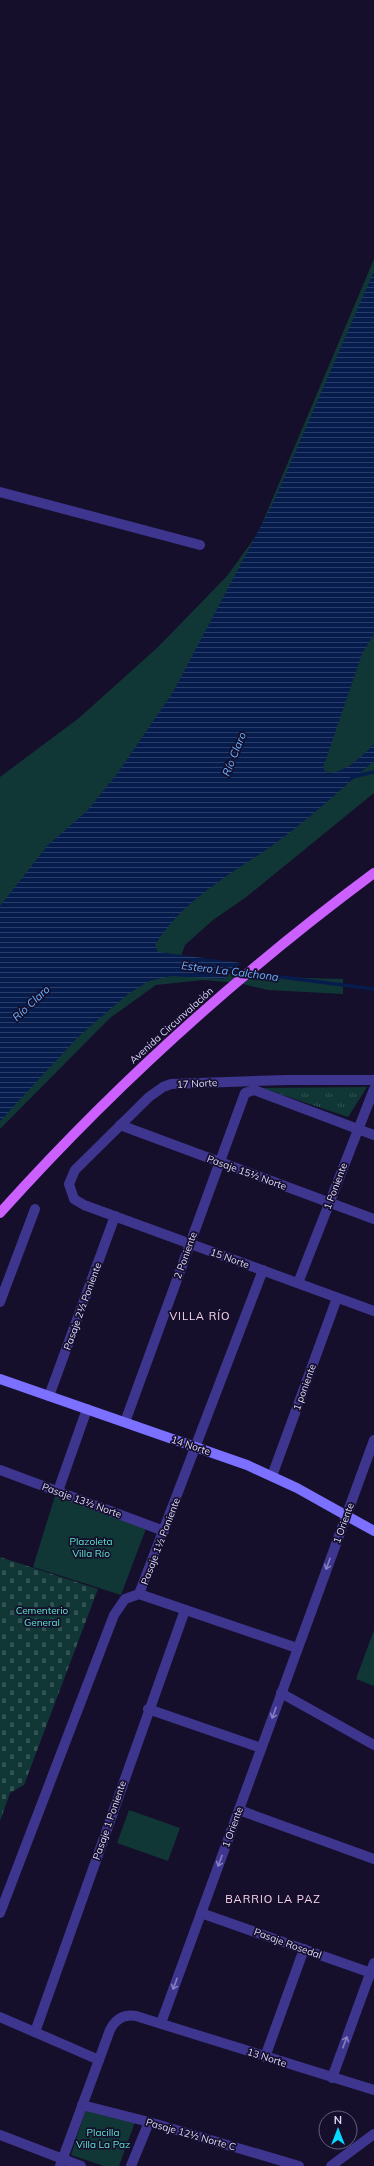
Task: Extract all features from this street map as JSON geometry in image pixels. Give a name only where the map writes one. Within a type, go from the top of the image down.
[{"type":"main road","name":"Avenida Circunvalación","points":[[0,1213],[93,1115],[167,1043],[284,941],[374,873]]},
{"type":"street","points":[[0,492],[200,545]]},
{"type":"street","name":"17 Norte","points":[[69,1189],[72,1174],[120,1125],[155,1091],[175,1083],[286,1080],[374,1080]]},
{"type":"street","name":"1 Poniente","points":[[298,1283],[357,1128],[374,1089]]},
{"type":"street","name":"2 Poniente","points":[[125,1422],[244,1095],[248,1091],[254,1090],[357,1128]]},
{"type":"street","name":"Pasaje 15½ Norte","points":[[120,1125],[374,1219]]},
{"type":"street","points":[[357,1128],[374,1135]]},
{"type":"street","name":"15 Norte","points":[[69,1189],[78,1202],[374,1311]]},
{"type":"street","points":[[0,1302],[35,1209]]},
{"type":"street","name":"Pasaje 2½ Poniente","points":[[49,1396],[115,1216]]},
{"type":"street","name":"Pasaje 1½ Poniente","points":[[0,1913],[114,1615],[125,1599],[139,1594],[197,1446],[263,1270]]},
{"type":"street","name":"1 poniente","points":[[272,1476],[337,1298]]},
{"type":"street","name":"14 Norte","points":[[0,1379],[197,1446],[272,1476],[374,1531]]},
{"type":"street","points":[[58,1491],[87,1409]]},
{"type":"street","name":"1 Oriente","points":[[161,2023],[374,1440]]},
{"type":"street","name":"Pasaje 13½ Norte","points":[[0,1470],[164,1531]]},
{"type":"street","points":[[139,1594],[297,1648]]},
{"type":"street","name":"Pasaje 1 Poniente","points":[[35,2032],[148,1709],[185,1610]]},
{"type":"street","points":[[281,1693],[374,1745]]},
{"type":"street","points":[[148,1709],[261,1748]]},
{"type":"street","points":[[239,1810],[374,1859]]},
{"type":"street","name":"Pasaje Rosedal","points":[[201,1912],[304,1949],[373,1970]]},
{"type":"street","points":[[265,2057],[304,1949]]},
{"type":"street","points":[[332,2078],[373,1970]]},
{"type":"street","points":[[61,2163],[112,2025],[120,2018],[136,2016],[161,2023]]},
{"type":"street","points":[[0,2017],[99,2060]]},
{"type":"street","name":"13 Norte","points":[[161,2023],[265,2057],[374,2090]]},
{"type":"street","name":"Pasaje 12½ Norte C","points":[[82,2106],[149,2122],[299,2166]]},
{"type":"street","points":[[131,2166],[149,2122]]},
{"type":"street","points":[[331,2166],[374,2134]]},
{"type":"street","points":[[0,2136],[61,2163],[81,2166]]},
{"type":"green space","points":[[374,259],[374,793],[245,898],[213,920],[185,945],[181,956],[223,967],[273,977],[343,979],[343,994],[268,990],[238,983],[203,980],[156,985],[110,1018],[0,1129],[0,777],[79,718],[158,647],[227,576],[258,533]]},
{"type":"green space","points":[[367,1087],[348,1117],[262,1088]]},
{"type":"green space","name":"Plazoleta Villa Río","points":[[55,1496],[147,1526],[121,1595],[33,1567]]},
{"type":"green space","name":"Cementerio General","points":[[0,1557],[98,1589],[24,1785],[10,1793],[0,1821]]},
{"type":"green space","points":[[374,1630],[374,1686],[356,1679]]},
{"type":"green space","points":[[129,1810],[180,1828],[168,1861],[117,1843]]},
{"type":"green space","name":"Placilla Villa La Paz","points":[[87,2106],[135,2122],[119,2166],[104,2166],[71,2155]]},
{"type":"water","name":"Río Claro","points":[[374,271],[374,634],[362,654],[323,768],[327,773],[341,770],[353,763],[374,744],[374,761],[312,815],[273,845],[208,889],[193,901],[166,929],[155,945],[158,952],[241,963],[224,979],[171,976],[149,981],[128,994],[78,1037],[0,1121],[0,906],[48,845],[87,811],[117,774],[173,692],[273,503]]},
{"type":"waterway","points":[[352,777],[374,772]]},
{"type":"waterway","name":"Estero La Calchona","points":[[228,971],[244,973]]},
{"type":"waterway","name":"Estero La Calchona","points":[[250,973],[374,989]]},
{"type":"district","name":"VILLA RÍO","points":[[200,1316]]},
{"type":"district","name":"BARRIO LA PAZ","points":[[273,1899]]}]
